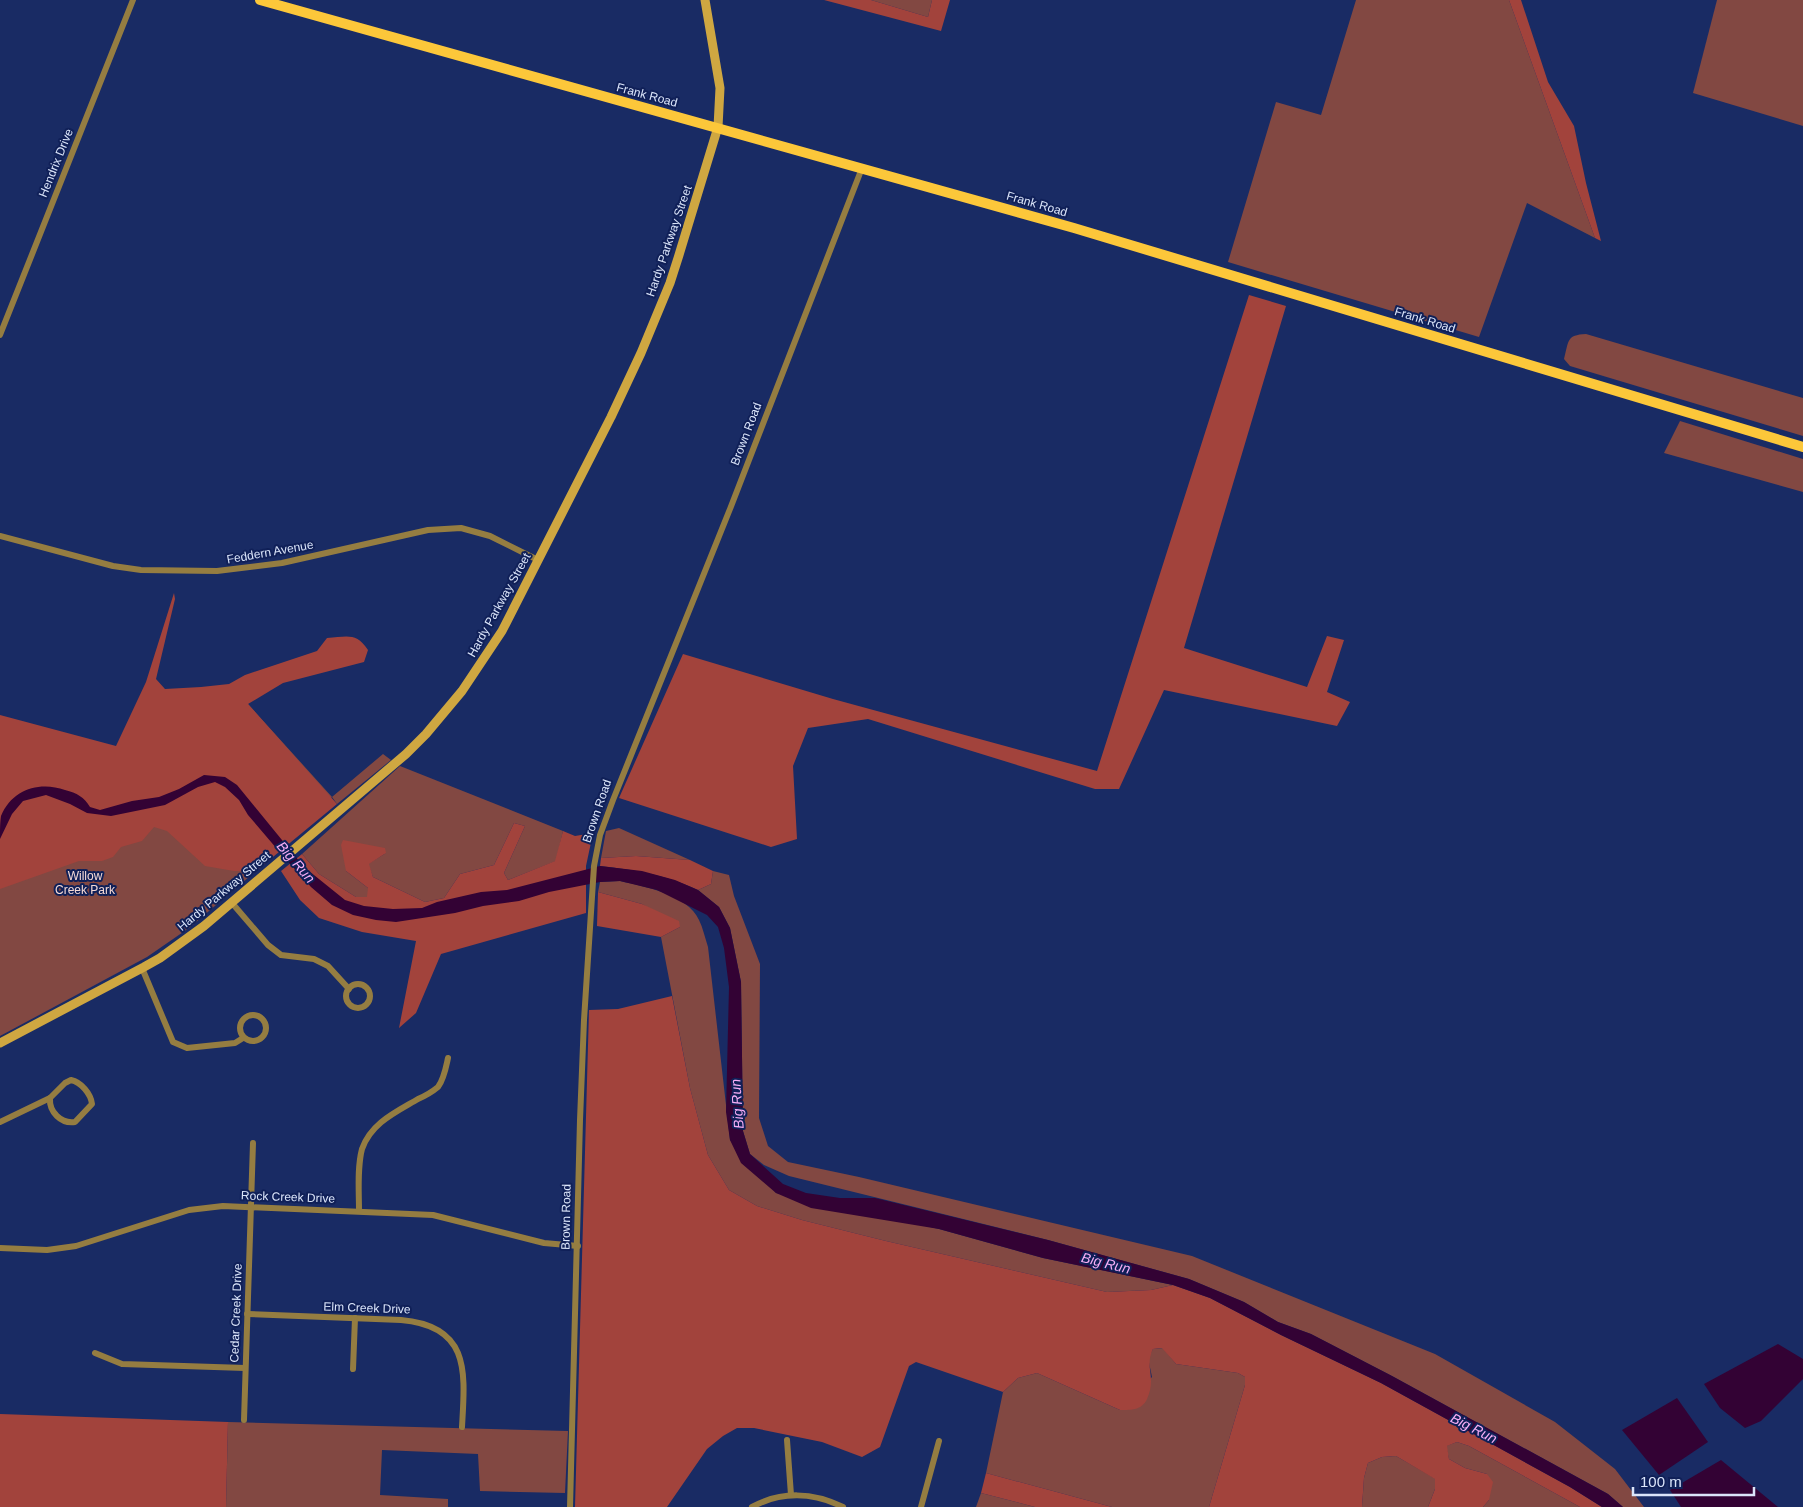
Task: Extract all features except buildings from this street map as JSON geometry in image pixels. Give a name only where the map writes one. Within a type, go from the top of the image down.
[{"type":"main road","name":"Frank Road","points":[[260,0],[1074,228],[1803,447]]},
{"type":"main road","points":[[705,0],[720,88],[718,127]]},
{"type":"main road","name":"Hardy Parkway Street","points":[[0,1044],[142,968],[175,948],[232,903],[389,769],[444,713],[462,691],[487,656],[517,602],[611,417],[652,327],[677,263],[718,127]]},
{"type":"street","name":"Hendrix Drive","points":[[0,335],[133,0]]},
{"type":"street","name":"Brown Road","points":[[570,1507],[584,1020],[594,866],[600,835],[730,509],[862,168]]},
{"type":"street","name":"Feddern Avenue","points":[[0,536],[68,556],[113,566],[141,570],[217,571],[282,564],[428,530],[460,528],[490,536],[538,560]]},
{"type":"street","points":[[232,903],[268,945],[281,955],[314,958],[328,966],[349,989]]},
{"type":"street","points":[[142,968],[174,1042],[187,1048],[236,1043],[243,1038]]},
{"type":"street","points":[[252,1015],[261,1018],[266,1025],[263,1037],[255,1042],[243,1038],[240,1034],[240,1025],[244,1018],[252,1015]]},
{"type":"street","points":[[359,1211],[360,1162],[362,1149],[368,1137],[375,1126],[430,1093],[438,1086],[443,1077],[448,1058]]},
{"type":"street","points":[[0,1122],[50,1098],[64,1083],[71,1080],[77,1082],[92,1097],[92,1104],[75,1122],[68,1123],[52,1110],[50,1098]]},
{"type":"street","name":"Cedar Creek Drive","points":[[244,1420],[253,1143]]},
{"type":"street","name":"Rock Creek Drive","points":[[0,1248],[47,1250],[76,1246],[189,1210],[223,1206],[433,1215],[544,1243],[578,1246]]},
{"type":"street","name":"Elm Creek Drive","points":[[247,1314],[417,1321],[432,1326],[456,1348],[462,1362],[464,1379],[462,1427]]},
{"type":"street","points":[[353,1369],[355,1318]]},
{"type":"street","points":[[95,1353],[122,1364],[245,1368]]},
{"type":"street","points":[[786,1440],[791,1495]]},
{"type":"street","points":[[921,1507],[939,1441]]},
{"type":"street","points":[[752,1507],[775,1497],[791,1495],[811,1495],[843,1507]]},
{"type":"green space","points":[[871,0],[932,0],[928,17]]},
{"type":"green space","points":[[1356,0],[1509,0],[1595,238],[1527,203],[1479,337],[1228,262],[1276,102],[1321,115]]},
{"type":"green space","points":[[1717,0],[1803,0],[1803,126],[1693,93]]},
{"type":"green space","points":[[1586,334],[1803,398],[1803,436],[1570,366],[1564,359],[1569,340],[1575,336]]},
{"type":"green space","points":[[1680,421],[1803,459],[1803,492],[1664,453]]},
{"type":"green space","name":"Willow Creek Park","points":[[248,704],[332,797],[244,871],[256,871],[189,928],[147,957],[0,1036],[0,776],[84,798]]},
{"type":"green space","points":[[383,754],[391,760],[337,804],[332,797]]},
{"type":"green space","points":[[400,766],[563,831],[556,861],[508,880],[504,873],[525,826],[514,823],[494,865],[460,874],[444,898],[425,902],[373,877],[368,864],[386,853],[346,871],[368,888],[368,897],[356,897],[319,874],[302,854]]},
{"type":"green space","points":[[619,828],[690,860],[636,856],[601,858],[606,831]]},
{"type":"green space","points":[[713,871],[729,875],[734,896],[760,964],[759,1118],[768,1146],[788,1162],[1192,1256],[1435,1354],[1555,1422],[1615,1469],[1644,1507],[1623,1507],[1608,1494],[1392,1376],[1311,1334],[1278,1322],[1244,1302],[1189,1279],[1048,1240],[789,1176],[764,1165],[750,1154],[743,1131],[741,982],[730,928],[719,907],[698,890],[711,884]]},
{"type":"green space","points":[[620,881],[653,889],[675,898],[693,911],[699,920],[708,947],[730,1140],[776,1193],[939,1229],[1043,1258],[1173,1285],[1151,1290],[1107,1292],[802,1220],[757,1206],[729,1190],[708,1155],[690,1088],[661,937],[680,927],[642,904],[598,892],[600,882]]},
{"type":"green space","points":[[1163,1348],[1176,1364],[1238,1373],[1245,1377],[1245,1385],[1209,1507],[1112,1507],[986,1473],[1003,1392],[1018,1378],[1037,1373],[1120,1410],[1152,1377],[1148,1358],[1153,1349]]},
{"type":"green space","points":[[228,1422],[568,1431],[565,1493],[480,1491],[478,1454],[382,1450],[380,1495],[448,1499],[448,1507],[226,1507]]},
{"type":"green space","points":[[1457,1442],[1469,1446],[1580,1507],[1483,1507],[1489,1500],[1487,1474],[1465,1468],[1449,1459],[1446,1446]]},
{"type":"green space","points":[[1396,1456],[1436,1479],[1435,1489],[1428,1507],[1362,1507],[1364,1478],[1368,1463],[1382,1457]]},
{"type":"green space","points":[[981,1493],[1035,1507],[976,1507]]},
{"type":"shaded area","points":[[824,0],[871,0],[928,17],[932,0],[950,0],[941,31]]},
{"type":"shaded area","points":[[1509,0],[1521,0],[1548,82],[1574,126],[1601,241],[1595,238]]},
{"type":"shaded area","points":[[1249,295],[1286,306],[1184,648],[1307,687],[1327,636],[1344,640],[1327,692],[1350,702],[1337,726],[1164,690],[1119,789],[1095,789],[868,719],[808,728],[793,766],[797,839],[771,847],[619,798],[683,654],[833,699],[1097,771]]},
{"type":"shaded area","points":[[174,593],[175,599],[156,679],[165,689],[229,684],[245,675],[317,651],[327,638],[351,637],[364,644],[368,650],[364,662],[283,683],[248,704],[337,804],[256,871],[234,871],[205,866],[167,831],[154,827],[142,841],[121,847],[113,857],[102,861],[79,861],[0,889],[0,715],[116,746],[146,682]]},
{"type":"shaded area","points":[[514,823],[525,826],[504,873],[508,880],[555,861],[563,831],[575,836],[593,833],[586,866],[586,913],[441,954],[416,1013],[399,1028],[416,941],[362,932],[319,918],[300,900],[281,871],[302,854],[319,874],[356,897],[367,897],[368,888],[346,871],[341,845],[343,840],[385,848],[386,853],[369,864],[373,877],[425,902],[444,898],[460,874],[494,865]]},
{"type":"shaded area","points":[[636,856],[690,860],[713,871],[711,884],[698,890],[674,880],[650,874],[600,866],[601,858]]},
{"type":"shaded area","points":[[598,892],[642,904],[679,921],[680,927],[661,937],[597,926]]},
{"type":"shaded area","points":[[672,996],[690,1088],[708,1155],[729,1190],[757,1206],[802,1220],[886,1241],[1107,1292],[1151,1290],[1173,1285],[1210,1298],[1281,1335],[1381,1383],[1570,1487],[1602,1507],[1580,1507],[1469,1446],[1457,1442],[1447,1446],[1449,1459],[1465,1468],[1487,1474],[1493,1482],[1489,1500],[1483,1507],[1428,1507],[1435,1489],[1435,1479],[1396,1456],[1382,1457],[1368,1463],[1364,1478],[1362,1507],[1209,1507],[1245,1385],[1245,1377],[1238,1373],[1176,1364],[1162,1348],[1153,1349],[1150,1361],[1150,1391],[1145,1403],[1136,1409],[1120,1410],[1037,1373],[1018,1378],[1003,1392],[916,1362],[909,1366],[880,1447],[862,1457],[822,1442],[754,1428],[737,1428],[707,1449],[667,1507],[575,1507],[589,1010],[618,1009]]},
{"type":"shaded area","points":[[0,1414],[228,1422],[226,1507],[0,1507]]},
{"type":"shaded area","points":[[986,1473],[1112,1507],[1035,1507],[981,1493]]},
{"type":"water","name":"Big Run","points":[[204,775],[225,777],[237,785],[304,867],[345,900],[364,906],[393,909],[422,908],[437,902],[481,892],[507,890],[600,866],[642,871],[675,880],[698,890],[719,907],[730,928],[741,982],[743,1131],[750,1154],[783,1184],[806,1193],[840,1198],[875,1198],[1048,1240],[1189,1279],[1244,1302],[1278,1322],[1311,1334],[1392,1376],[1608,1494],[1623,1507],[1602,1507],[1570,1487],[1381,1383],[1281,1335],[1210,1298],[1173,1285],[1043,1258],[939,1229],[811,1208],[776,1193],[741,1163],[730,1140],[726,1112],[729,987],[724,948],[718,927],[707,915],[657,890],[620,881],[600,882],[549,892],[519,901],[396,922],[353,915],[332,905],[311,887],[248,815],[239,800],[225,787],[215,782],[198,787],[165,805],[111,816],[87,813],[46,795],[23,801],[12,814],[0,839],[1,816],[6,807],[19,794],[37,787],[56,787],[69,791],[83,798],[90,807],[100,810],[132,801],[159,797],[179,789]]},
{"type":"water","points":[[1778,1344],[1803,1359],[1803,1379],[1761,1421],[1745,1428],[1720,1408],[1704,1384]]},
{"type":"water","points":[[1677,1398],[1708,1442],[1659,1475],[1622,1430]]},
{"type":"water","points":[[1721,1460],[1778,1507],[1681,1507],[1670,1490]]}]
